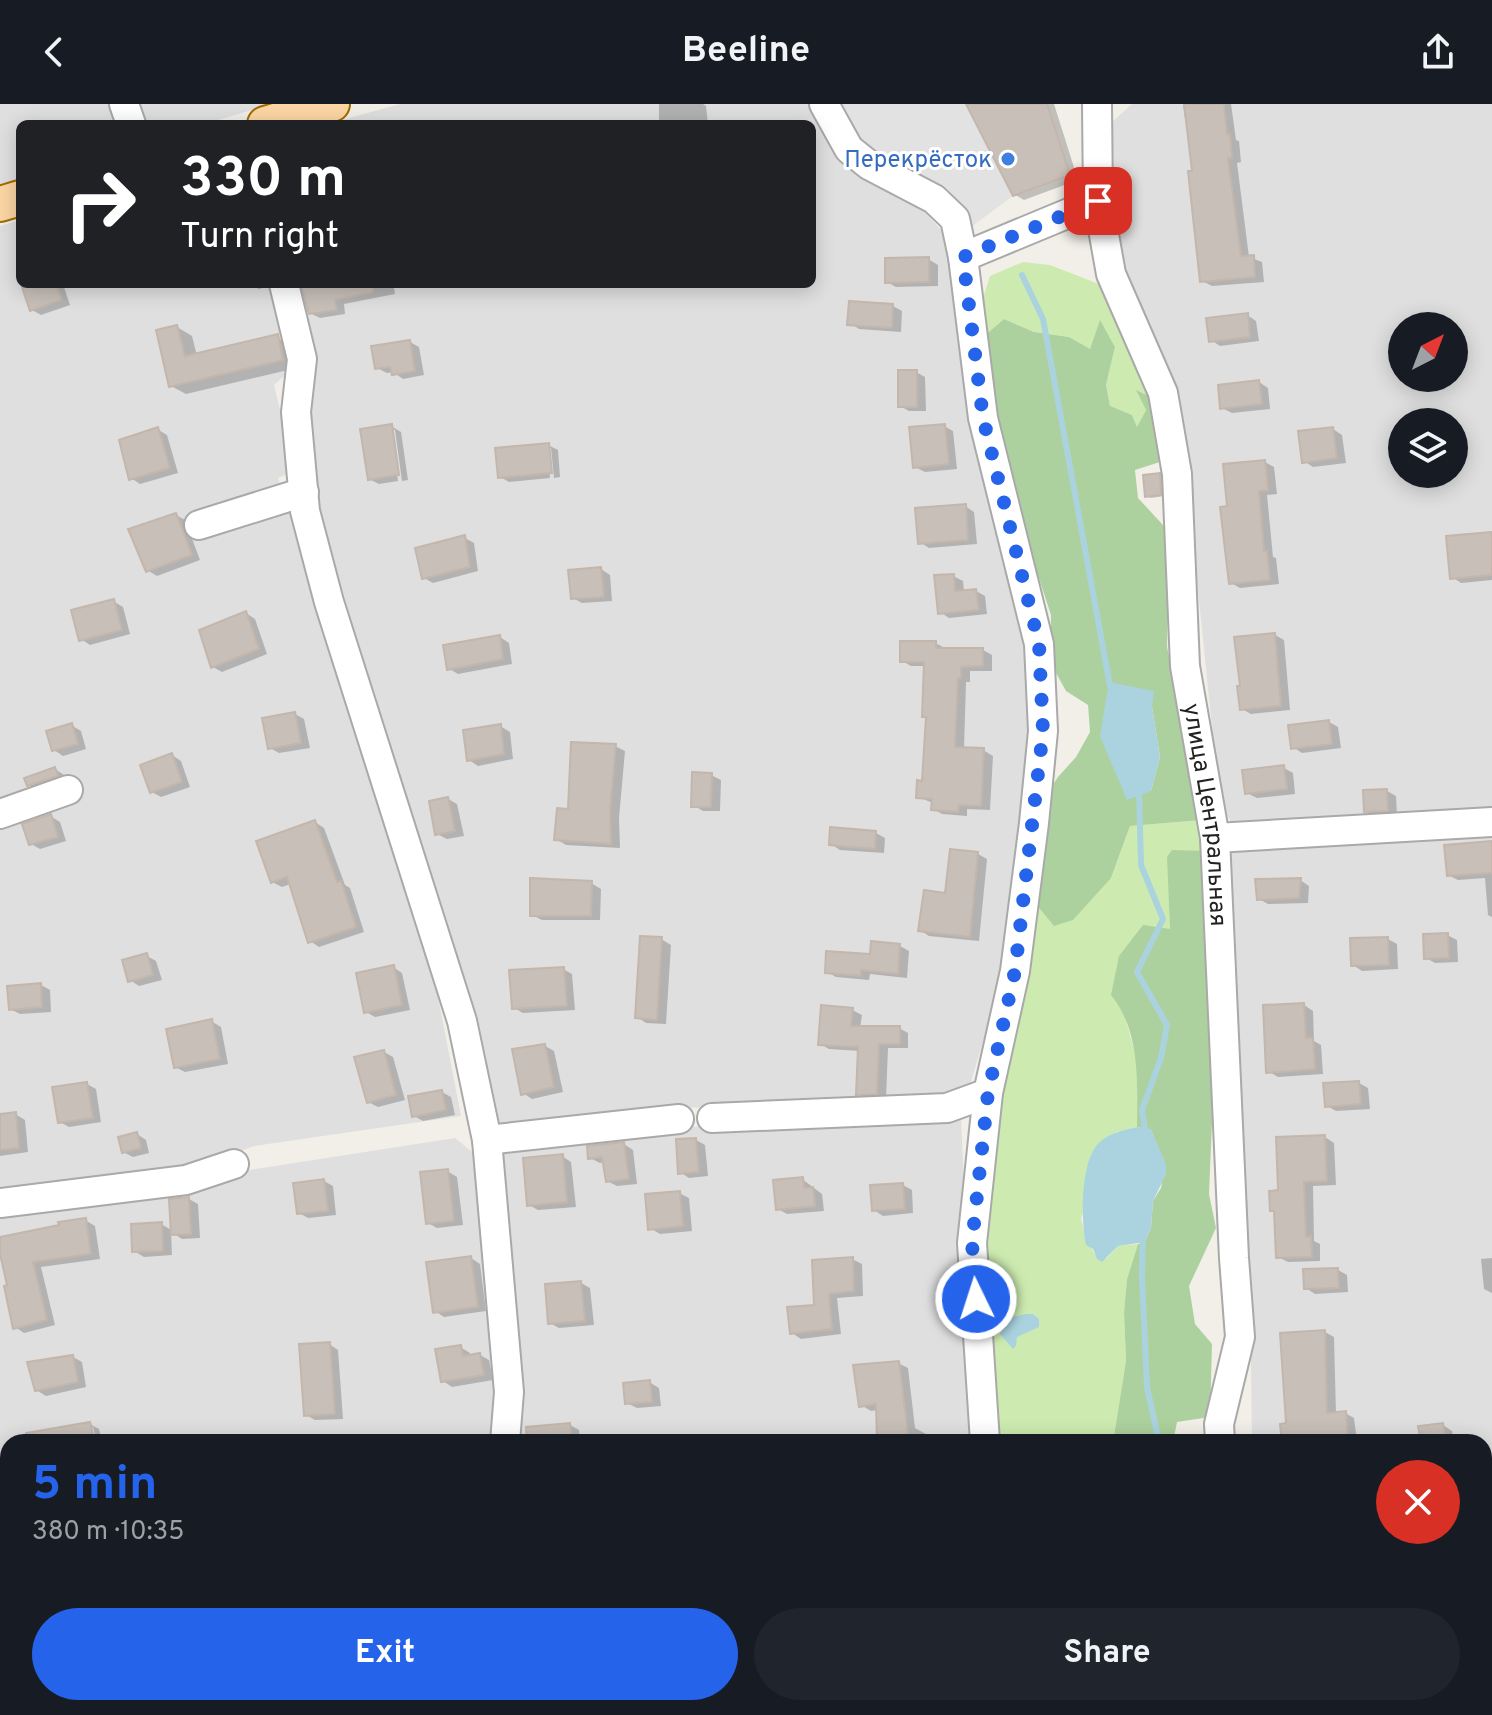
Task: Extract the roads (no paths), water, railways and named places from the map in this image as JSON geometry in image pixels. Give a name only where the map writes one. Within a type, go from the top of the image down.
[{"type":"main road","points":[[278,120],[332,104]]},
{"type":"street","points":[[824,104],[849,149],[869,165],[934,199],[955,219],[963,257],[983,418],[1039,644],[1043,731],[1015,971],[988,1093],[972,1243],[984,1434]]},
{"type":"street","name":"улица Центральная","points":[[1104,107],[1098,201],[1111,274],[1163,393],[1177,474],[1185,666],[1215,838],[1240,1337],[1219,1424],[1220,1434]]},
{"type":"street","points":[[963,257],[1098,201]]},
{"type":"street","points":[[285,288],[302,359],[296,412],[305,511],[329,602],[462,1021],[487,1140],[509,1392],[506,1434]]},
{"type":"street","points":[[199,525],[304,492]]},
{"type":"street","points":[[0,814],[68,790]]},
{"type":"street","points":[[1215,838],[1492,822]]},
{"type":"street","points":[[712,1118],[947,1108],[988,1093]]},
{"type":"street","points":[[487,1140],[679,1119]]},
{"type":"street","points":[[0,1203],[186,1180],[234,1164]]},
{"type":"water","points":[[1109,682],[1154,691],[1152,707],[1160,757],[1151,791],[1127,800],[1100,736]]},
{"type":"water","points":[[1137,1127],[1151,1130],[1166,1164],[1166,1174],[1153,1201],[1151,1228],[1145,1242],[1118,1246],[1102,1262],[1086,1245],[1084,1235],[1083,1194],[1087,1166],[1101,1141]]},
{"type":"water","points":[[1033,1314],[1039,1319],[1039,1327],[1017,1337],[1013,1349],[1000,1334],[999,1325],[1012,1317]]},
{"type":"waterway","points":[[1022,275],[1043,319],[1110,686]]},
{"type":"waterway","points":[[1139,789],[1141,865],[1163,919],[1137,972],[1167,1025],[1161,1058],[1142,1110],[1146,1136]]},
{"type":"waterway","points":[[1143,1235],[1147,1387],[1157,1434]]},
{"type":"place","name":"Перекрёсток","points":[[1008,159]]}]
